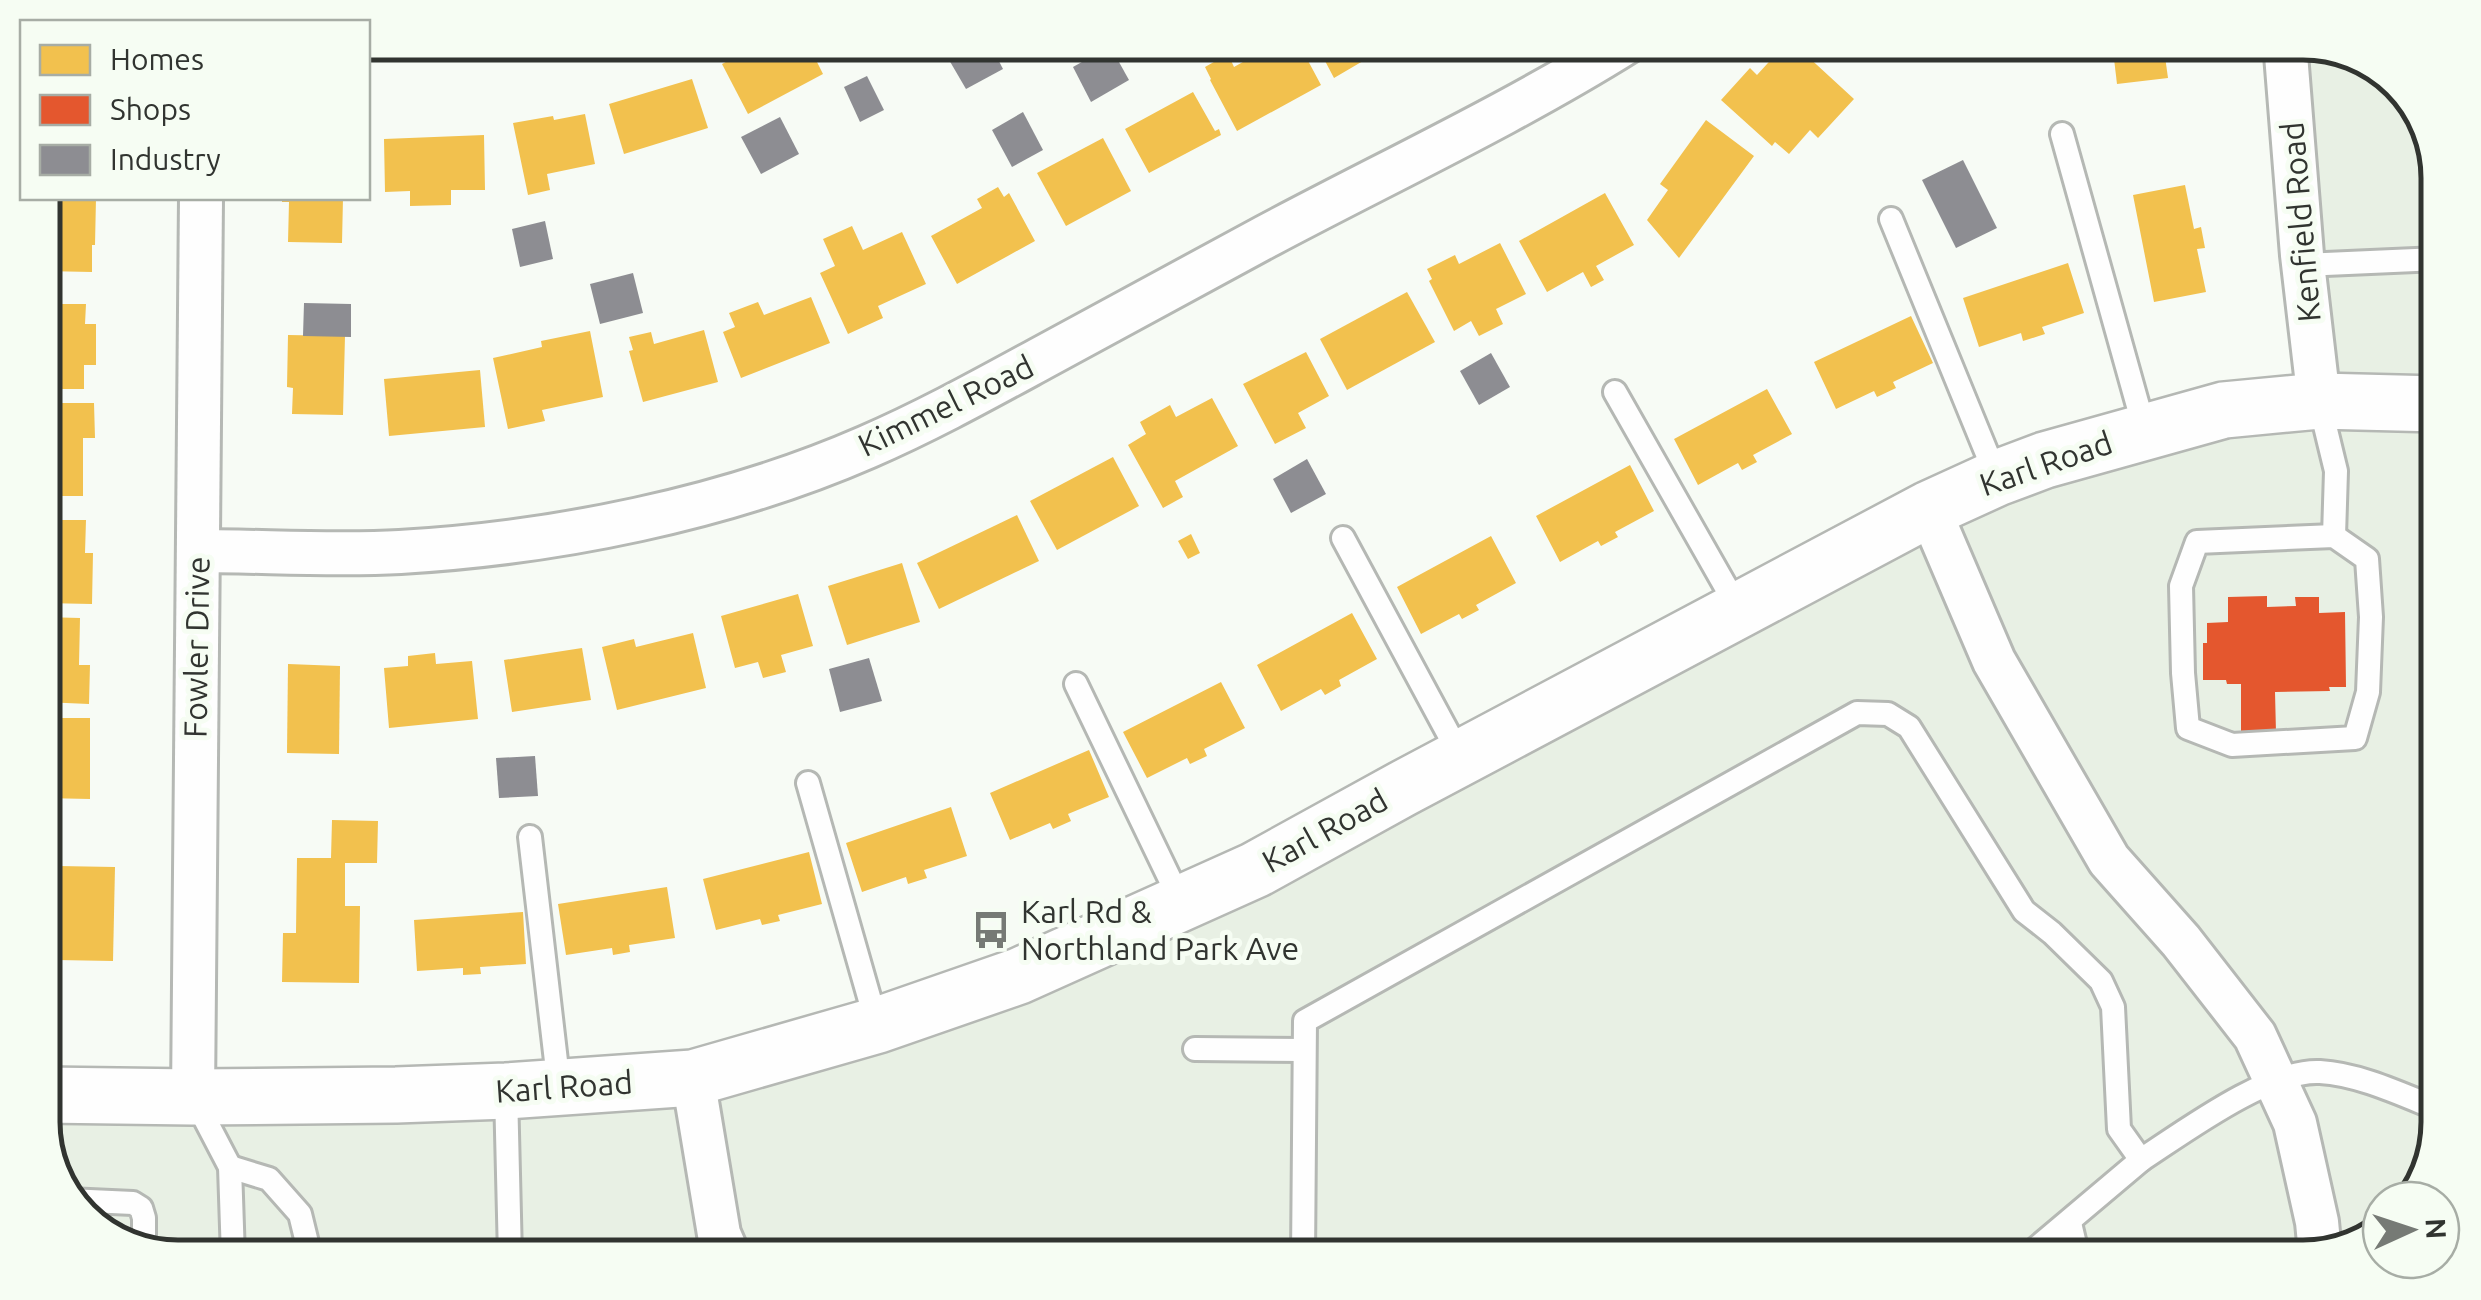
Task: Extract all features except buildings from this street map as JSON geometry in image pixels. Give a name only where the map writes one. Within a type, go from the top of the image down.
[{"type":"main road","name":"Karl Road","points":[[60,1094],[396,1095],[506,1092],[692,1078],[878,1026],[1019,976],[1256,870],[1929,509],[1997,478],[2045,460],[2224,410],[2320,401],[2421,404]]},
{"type":"street","name":"Kimmel Road","points":[[199,551],[398,552],[527,540],[718,500],[817,466],[939,414],[1599,60]]},
{"type":"street","name":"Kenfield Road","points":[[2286,60],[2303,265],[2320,401]]},
{"type":"street","name":"Fowler Drive","points":[[193,1096],[201,200]]},
{"type":"street","points":[[1929,509],[1994,661],[2109,860],[2182,940],[2254,1036],[2296,1124],[2318,1239]]},
{"type":"street","points":[[692,1078],[722,1240]]},
{"type":"lane","points":[[2062,134],[2144,431]]},
{"type":"lane","points":[[1891,219],[1997,478]]},
{"type":"lane","points":[[2303,265],[2421,260]]},
{"type":"lane","points":[[1615,392],[1739,610]]},
{"type":"lane","points":[[2320,401],[2336,471],[2334,536]]},
{"type":"lane","points":[[2334,536],[2366,559],[2371,617],[2368,692],[2355,738],[2232,744],[2188,728],[2181,586],[2198,542],[2334,536]]},
{"type":"lane","points":[[1343,538],[1461,757]]},
{"type":"lane","points":[[1076,684],[1182,904]]},
{"type":"lane","points":[[1304,1240],[1305,1021],[1858,713],[1888,714],[1909,727],[2024,911],[2102,982],[2113,1007],[2119,1129],[2142,1160]]},
{"type":"lane","points":[[808,783],[878,1026]]},
{"type":"lane","points":[[530,837],[559,1088]]},
{"type":"lane","points":[[1195,1048],[1304,1050]]},
{"type":"lane","points":[[2049,1240],[2142,1160],[2206,1116],[2276,1080],[2318,1071],[2376,1084],[2421,1102]]},
{"type":"lane","points":[[506,1092],[510,1240]]},
{"type":"lane","points":[[193,1096],[230,1166],[232,1240]]},
{"type":"lane","points":[[230,1166],[269,1179],[300,1214],[306,1240]]},
{"type":"lane","points":[[90,1201],[134,1203],[141,1208],[144,1235]]},
{"type":"lane","points":[[2070,1223],[2074,1240]]},
{"type":"shaded area","points":[[2304,60],[2334,64],[2381,89],[2409,126],[2421,170],[2421,1122],[2417,1153],[2406,1180],[2361,1180],[2361,1224],[2348,1231],[2303,1240],[178,1240],[140,1234],[112,1220],[89,1200],[66,1160],[60,1107],[378,1108],[997,1005],[2039,461],[2330,392]]},
{"type":"place","name":"Karl Rd & Northland Park Ave","points":[[991,930]]}]
